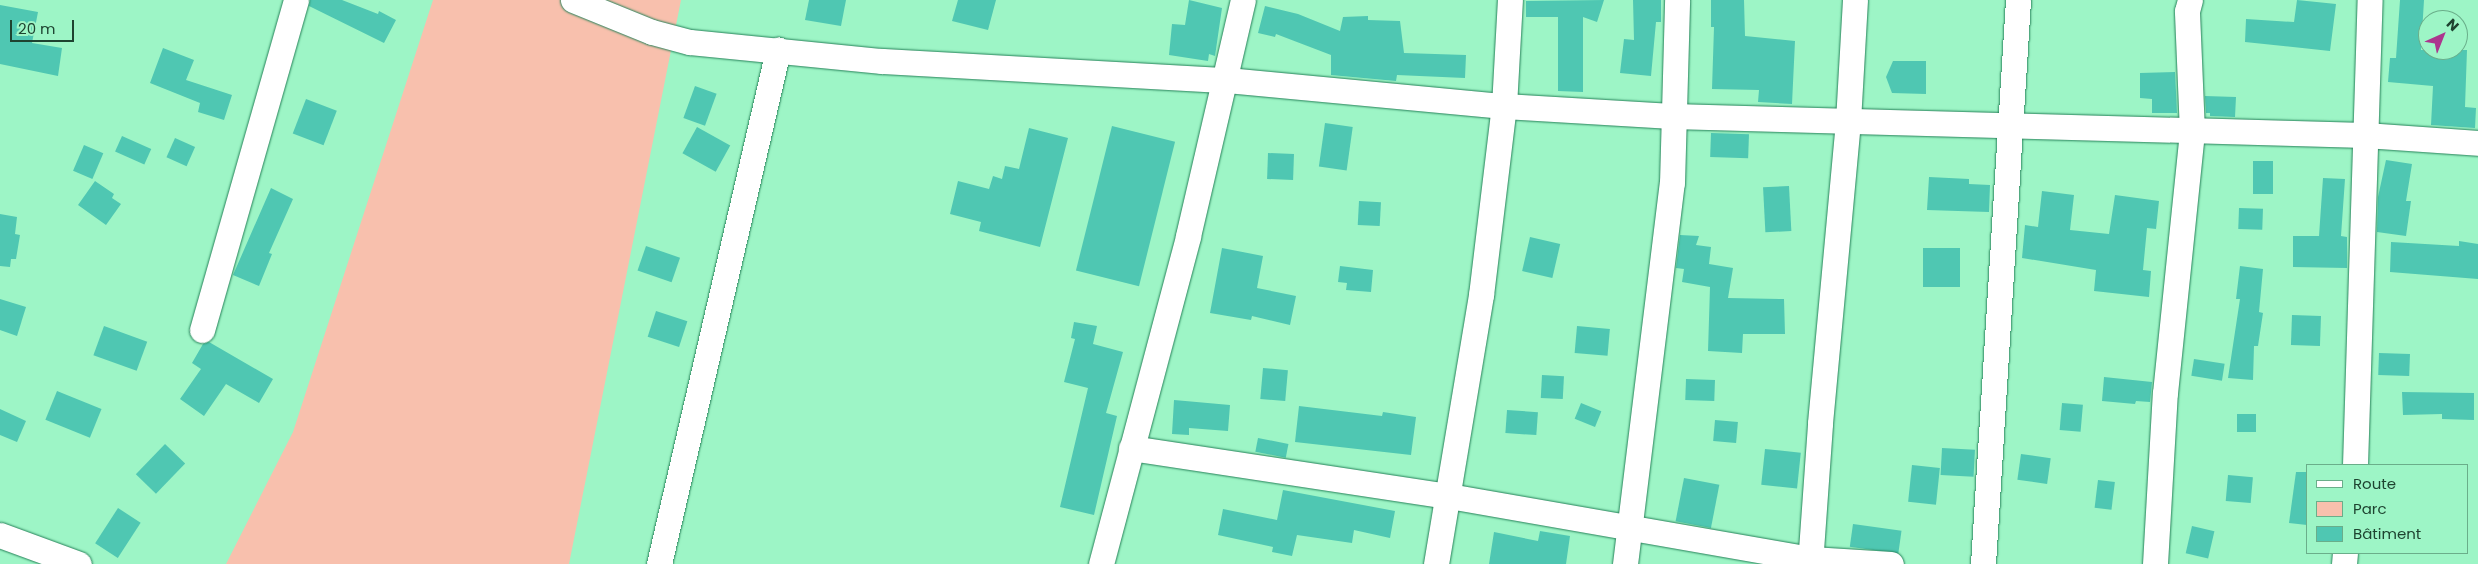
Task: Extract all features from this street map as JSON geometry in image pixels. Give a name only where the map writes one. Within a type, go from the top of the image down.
[{"type":"street","points":[[202,330],[296,0]]},
{"type":"street","points":[[573,0],[652,32],[690,42],[882,61],[1227,80],[1504,106],[1672,116],[2365,136],[2478,143]]},
{"type":"street","points":[[1101,564],[1227,80],[1243,0]]},
{"type":"street","points":[[1436,564],[1449,496],[1480,295],[1504,106],[1510,0]]},
{"type":"street","points":[[1625,564],[1652,340],[1668,234],[1672,183],[1672,116],[1678,0]]},
{"type":"street","points":[[1810,561],[1820,423],[1848,120],[1855,0]]},
{"type":"street","points":[[1983,564],[2012,127],[2018,0]]},
{"type":"street","points":[[2155,564],[2165,393],[2192,132],[2187,11],[2190,0]]},
{"type":"street","points":[[2355,464],[2370,0]]},
{"type":"street","points":[[659,564],[778,50]]},
{"type":"street","points":[[1131,448],[1449,496],[1810,561],[1891,564]]},
{"type":"street","points":[[0,535],[79,564]]},
{"type":"green space","points":[[433,0],[681,0],[569,564],[226,564],[293,432]]},
{"type":"building","points":[[310,0],[342,0],[378,14],[379,11],[396,20],[384,43],[309,6]]},
{"type":"building","points":[[809,0],[846,0],[841,26],[805,20]]},
{"type":"building","points":[[958,0],[996,0],[988,30],[952,21]]},
{"type":"building","points":[[1189,0],[1222,8],[1215,56],[1209,54],[1208,61],[1169,55],[1172,24],[1185,25]]},
{"type":"building","points":[[1604,0],[1597,22],[1583,17],[1583,92],[1558,91],[1558,17],[1526,17],[1526,1]]},
{"type":"building","points":[[1633,0],[1661,0],[1661,22],[1656,22],[1651,76],[1620,73],[1624,39],[1634,40]]},
{"type":"building","points":[[1711,0],[1744,0],[1745,36],[1795,41],[1792,104],[1758,102],[1759,90],[1712,89],[1714,27],[1711,27]]},
{"type":"building","points":[[2297,0],[2336,4],[2330,51],[2245,42],[2246,19],[2294,22]]},
{"type":"building","points":[[2400,0],[2424,0],[2423,10],[2418,10],[2418,60],[2467,60],[2465,107],[2476,108],[2475,128],[2431,125],[2433,86],[2388,82],[2390,58],[2396,58]]},
{"type":"building","points":[[0,5],[38,12],[32,43],[62,48],[58,76],[0,64]]},
{"type":"building","points":[[1265,6],[1298,14],[1340,31],[1343,17],[1368,16],[1368,20],[1400,21],[1404,53],[1466,55],[1465,78],[1397,75],[1396,81],[1331,75],[1331,55],[1276,34],[1275,37],[1258,33]]},
{"type":"building","points":[[163,48],[194,60],[186,80],[232,95],[224,120],[198,112],[200,103],[150,83]]},
{"type":"building","points":[[1893,61],[1926,61],[1926,94],[1892,93],[1886,77]]},
{"type":"building","points":[[2175,72],[2177,113],[2152,113],[2152,99],[2140,98],[2140,73]]},
{"type":"building","points":[[695,86],[717,94],[705,126],[683,118]]},
{"type":"building","points":[[2205,96],[2236,97],[2235,117],[2210,116],[2210,113],[2206,113]]},
{"type":"building","points":[[306,99],[337,111],[324,145],[293,134]]},
{"type":"building","points":[[1325,123],[1353,127],[1347,170],[1319,167]]},
{"type":"building","points":[[1112,126],[1175,142],[1139,286],[1076,271]]},
{"type":"building","points":[[697,127],[730,145],[716,172],[682,153]]},
{"type":"building","points":[[1029,128],[1068,138],[1040,247],[979,231],[981,222],[950,214],[958,181],[989,189],[993,176],[1002,179],[1005,166],[1019,169]]},
{"type":"building","points":[[1711,133],[1749,134],[1748,158],[1710,157]]},
{"type":"building","points":[[122,136],[151,149],[144,165],[115,152]]},
{"type":"building","points":[[175,138],[195,147],[187,166],[166,157]]},
{"type":"building","points":[[84,145],[103,153],[92,179],[73,171]]},
{"type":"building","points":[[1268,153],[1294,154],[1293,180],[1267,179]]},
{"type":"building","points":[[2386,160],[2412,164],[2406,201],[2411,201],[2406,236],[2377,232],[2378,197]]},
{"type":"building","points":[[2253,161],[2273,161],[2273,194],[2253,194]]},
{"type":"building","points":[[1929,177],[1969,179],[1969,184],[1990,185],[1989,212],[1927,210]]},
{"type":"building","points":[[2323,178],[2345,179],[2341,236],[2347,237],[2347,268],[2293,267],[2293,236],[2319,236]]},
{"type":"building","points":[[95,181],[114,194],[112,198],[121,204],[106,225],[78,205]]},
{"type":"building","points":[[1789,186],[1791,231],[1765,232],[1763,187]]},
{"type":"building","points":[[271,188],[293,199],[269,253],[272,254],[259,286],[233,275]]},
{"type":"building","points":[[2042,191],[2074,195],[2070,230],[2109,234],[2115,195],[2159,201],[2156,229],[2147,228],[2143,270],[2151,271],[2149,297],[2094,291],[2096,270],[2022,258],[2025,225],[2038,227]]},
{"type":"building","points":[[1359,201],[1381,202],[1380,226],[1358,225]]},
{"type":"building","points":[[2239,208],[2263,209],[2262,230],[2238,229]]},
{"type":"building","points":[[0,214],[17,217],[15,234],[20,235],[16,259],[11,259],[10,267],[0,266]]},
{"type":"building","points":[[1680,235],[1699,236],[1696,245],[1711,247],[1709,264],[1733,268],[1728,298],[1784,299],[1785,334],[1743,334],[1742,353],[1708,351],[1710,287],[1682,282],[1684,269],[1676,268]]},
{"type":"building","points":[[1530,237],[1560,244],[1552,278],[1522,271]]},
{"type":"building","points":[[2459,241],[2478,244],[2478,279],[2390,272],[2391,242],[2459,246]]},
{"type":"building","points":[[646,246],[680,258],[672,282],[638,271]]},
{"type":"building","points":[[1222,248],[1263,256],[1257,288],[1296,296],[1290,325],[1252,316],[1251,320],[1210,313]]},
{"type":"building","points":[[1923,248],[1960,248],[1960,287],[1923,287]]},
{"type":"building","points":[[1340,266],[1373,270],[1371,292],[1346,290],[1347,283],[1338,282]]},
{"type":"building","points":[[2240,266],[2263,269],[2259,312],[2263,313],[2258,346],[2254,346],[2253,380],[2228,378],[2240,299],[2236,299]]},
{"type":"building","points":[[0,299],[26,307],[17,336],[0,330]]},
{"type":"building","points":[[656,311],[687,321],[679,347],[648,337]]},
{"type":"building","points":[[2292,315],[2321,316],[2320,346],[2291,345]]},
{"type":"building","points":[[1074,322],[1097,326],[1093,344],[1123,352],[1106,413],[1117,416],[1094,515],[1060,507],[1088,388],[1064,382],[1075,339],[1071,338]]},
{"type":"building","points":[[104,326],[147,342],[137,371],[93,355]]},
{"type":"building","points":[[1577,326],[1610,329],[1608,356],[1575,353]]},
{"type":"building","points":[[209,342],[273,379],[259,403],[226,384],[204,416],[180,399],[201,369],[192,363],[203,344]]},
{"type":"building","points":[[2379,353],[2410,354],[2409,376],[2378,375]]},
{"type":"building","points":[[2194,359],[2225,364],[2222,381],[2191,376]]},
{"type":"building","points":[[1263,368],[1288,370],[1285,401],[1260,399]]},
{"type":"building","points":[[1542,375],[1564,376],[1563,399],[1541,398]]},
{"type":"building","points":[[2104,377],[2152,382],[2150,402],[2136,401],[2135,404],[2102,401]]},
{"type":"building","points":[[1686,379],[1715,380],[1714,401],[1685,400]]},
{"type":"building","points":[[57,391],[102,409],[90,438],[45,420]]},
{"type":"building","points":[[2402,392],[2474,393],[2474,420],[2442,419],[2442,414],[2403,415]]},
{"type":"building","points":[[1174,400],[1230,405],[1228,431],[1189,428],[1189,435],[1172,434]]},
{"type":"building","points":[[1581,403],[1601,411],[1595,427],[1575,419]]},
{"type":"building","points":[[2062,403],[2083,405],[2081,432],[2060,430]]},
{"type":"building","points":[[1299,406],[1382,416],[1383,412],[1416,417],[1411,455],[1295,442]]},
{"type":"building","points":[[0,409],[26,421],[17,442],[0,435]]},
{"type":"building","points":[[1507,410],[1538,412],[1536,435],[1505,433]]},
{"type":"building","points":[[2237,414],[2256,414],[2256,432],[2237,432]]},
{"type":"building","points":[[1715,420],[1738,422],[1736,443],[1713,441]]},
{"type":"building","points":[[1258,438],[1288,444],[1286,458],[1255,452]]},
{"type":"building","points":[[165,444],[185,463],[156,494],[136,474]]},
{"type":"building","points":[[1942,448],[1975,450],[1974,477],[1941,475]]},
{"type":"building","points":[[1765,449],[1801,453],[1797,489],[1761,485]]},
{"type":"building","points":[[2021,454],[2051,458],[2047,484],[2017,480]]},
{"type":"building","points":[[1912,465],[1940,468],[1936,505],[1908,502]]},
{"type":"building","points":[[2296,472],[2306,472],[2306,525],[2289,523]]},
{"type":"building","points":[[2228,475],[2253,477],[2251,503],[2226,501]]},
{"type":"building","points":[[1684,478],[1719,485],[1711,528],[1676,521]]},
{"type":"building","points":[[2098,480],[2115,482],[2111,510],[2095,508]]},
{"type":"building","points":[[1283,490],[1395,511],[1390,538],[1354,530],[1352,543],[1297,535],[1292,556],[1272,552],[1273,547],[1218,535],[1223,509],[1277,520]]},
{"type":"building","points":[[118,508],[141,523],[118,558],[95,543]]},
{"type":"building","points":[[1853,524],[1902,531],[1898,554],[1850,547]]},
{"type":"building","points":[[2192,526],[2214,531],[2208,558],[2186,553]]},
{"type":"building","points":[[1540,531],[1570,536],[1566,564],[1489,564],[1494,532],[1538,541]]}]
